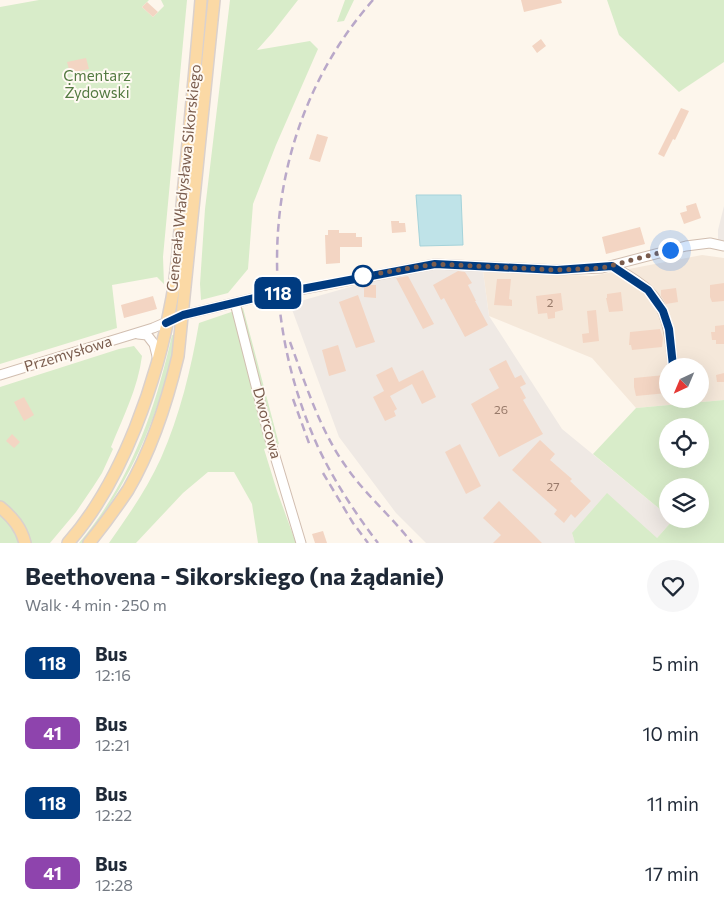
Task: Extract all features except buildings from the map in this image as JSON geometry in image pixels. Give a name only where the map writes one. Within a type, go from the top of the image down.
[{"type":"main road","name":"Generała Władysława Sikorskiego","points":[[68,543],[95,507],[121,461],[158,361],[173,294],[202,0]]},
{"type":"main road","name":"Generała Władysława Sikorskiego","points":[[89,543],[114,511],[141,464],[168,397],[178,356],[214,0]]},
{"type":"main road","points":[[0,507],[19,527],[24,543]]},
{"type":"street","name":"Przemysłowa","points":[[0,375],[166,323],[183,315],[259,297],[435,264],[557,270],[612,266],[686,246],[710,244],[724,246]]},
{"type":"street","points":[[612,266],[648,290],[663,311],[669,329],[672,358]]},
{"type":"street","name":"Dworcowa","points":[[235,303],[268,433],[302,543]]},
{"type":"street","points":[[135,333],[147,335],[154,344],[158,361]]},
{"type":"shaded area","points":[[724,206],[724,241],[718,240],[718,230]]},
{"type":"shaded area","points":[[702,255],[724,258],[724,400],[709,401],[709,358],[659,358],[659,406],[636,408],[592,358],[489,316],[483,271],[592,276]]},
{"type":"shaded area","points":[[464,268],[483,271],[489,316],[562,429],[659,508],[659,528],[666,528],[657,538],[572,533],[575,543],[426,543],[396,513],[339,437],[290,304],[406,271]]},
{"type":"green space","name":"Cmentarz Żydowski","points":[[39,0],[149,0],[142,7],[153,17],[164,6],[161,0],[187,0],[163,257],[164,284],[157,277],[112,285],[117,328],[0,364],[0,7]]},
{"type":"green space","points":[[230,0],[298,0],[257,50],[310,41],[318,49],[276,145],[253,204],[248,269],[228,293],[201,300],[200,284],[205,209]]},
{"type":"green space","points":[[345,0],[354,0],[344,21],[337,22]]},
{"type":"green space","points":[[607,0],[724,0],[724,62],[679,92],[619,35]]},
{"type":"green space","points":[[243,308],[279,444],[264,449],[296,543],[258,543],[252,504],[234,472],[208,472],[183,493],[136,543],[109,543],[156,469],[168,442],[184,392],[199,323]]},
{"type":"green space","points":[[172,335],[176,336],[162,393],[142,445],[116,495],[83,543],[79,543],[113,496],[138,445],[149,418]]},
{"type":"green space","points":[[134,346],[142,356],[140,368],[130,402],[111,447],[113,449],[102,473],[76,512],[50,543],[29,543],[9,508],[0,502],[0,387],[119,349]]},
{"type":"green space","points":[[724,400],[724,543],[575,543],[572,533],[607,493],[657,538],[666,528],[709,528],[709,478],[659,478],[659,508],[593,454],[636,408],[659,406],[659,408],[709,408],[709,401]]},
{"type":"green space","points":[[0,513],[13,526],[20,543],[0,543]]},
{"type":"water","points":[[416,195],[461,195],[463,245],[420,246]]},
{"type":"railway","points":[[373,0],[337,49],[309,101],[290,157],[280,214],[277,273],[283,332],[297,390],[318,447],[345,496],[378,543]]},
{"type":"railway","points":[[290,342],[314,407],[337,454],[362,487],[412,543]]},
{"type":"railway","points":[[293,399],[310,446]]},
{"type":"railway","points":[[323,473],[353,523],[368,543]]},
{"type":"bus line","name":"118","points":[[166,323],[183,315],[259,297],[357,277],[435,264],[557,270],[612,266],[648,290],[663,311],[669,329],[672,358]]},
{"type":"route","points":[[363,276],[435,264],[557,270],[602,268],[670,250]]}]
